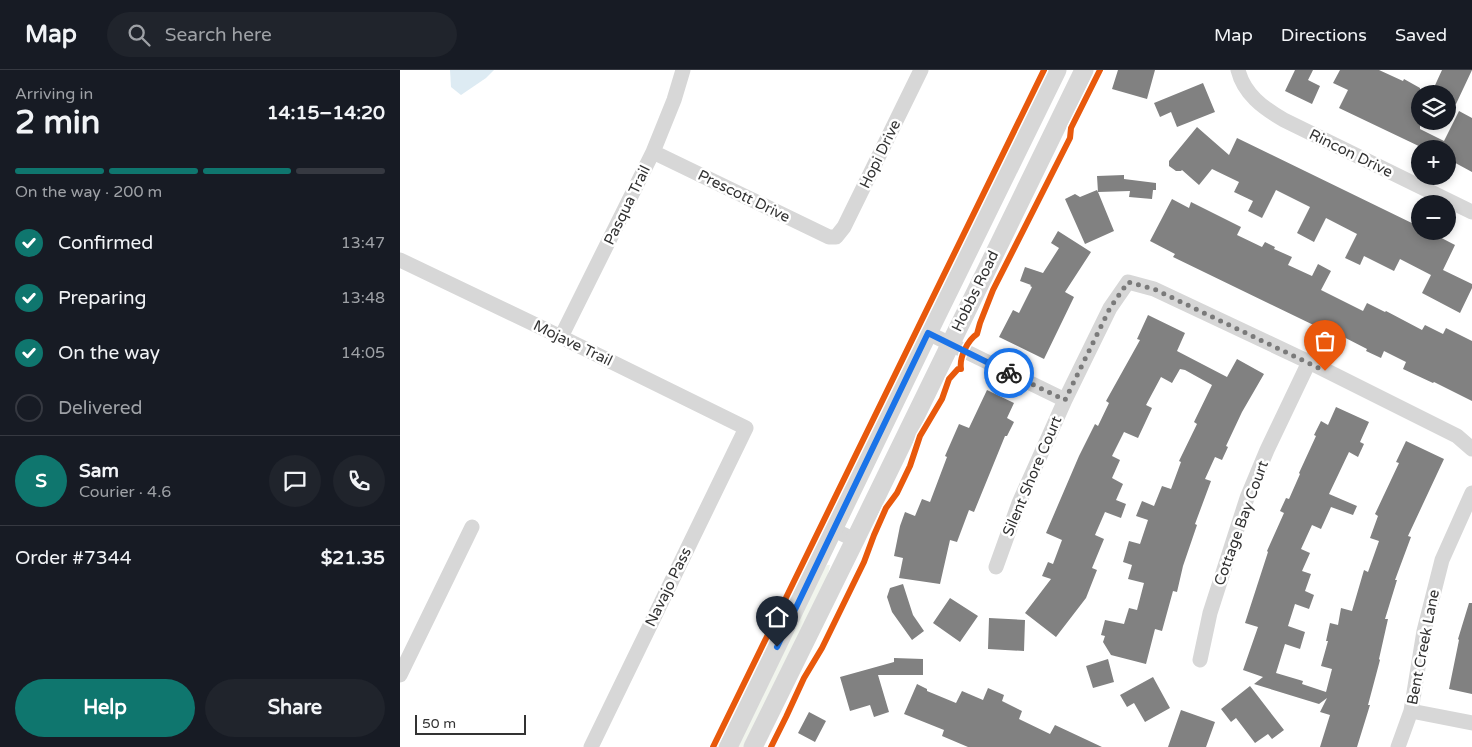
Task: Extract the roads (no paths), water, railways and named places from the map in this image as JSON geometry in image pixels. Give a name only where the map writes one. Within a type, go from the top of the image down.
[{"type":"street","name":"Pasqua Trail","points":[[561,337],[653,152],[674,100],[683,70]]},
{"type":"street","name":"Hopi Drive","points":[[836,237],[844,227],[921,70]]},
{"type":"street","name":"Hobbs Road","points":[[728,747],[1057,70]]},
{"type":"street","name":"Hobbs Road","points":[[753,747],[856,540],[949,344],[1084,70]]},
{"type":"street","name":"Rincon Drive","points":[[1239,75],[1252,97],[1265,110],[1472,212]]},
{"type":"street","name":"Prescott Drive","points":[[653,152],[829,237],[836,237]]},
{"type":"street","name":"Mojave Trail","points":[[400,260],[746,428]]},
{"type":"street","name":"Silent Shore Court","points":[[996,567],[1019,502],[1065,400],[1110,308],[1128,282],[1154,289],[1309,362]]},
{"type":"street","points":[[928,333],[1065,400]]},
{"type":"street","points":[[1309,362],[1457,436],[1472,449]]},
{"type":"street","name":"Cottage Bay Court","points":[[1200,660],[1210,613],[1247,498],[1267,450],[1309,362]]},
{"type":"street","name":"Navajo Pass","points":[[591,747],[746,428]]},
{"type":"street","name":"Bent Creek Lane","points":[[1398,747],[1411,711],[1424,630],[1442,560],[1472,493]]},
{"type":"street","points":[[400,675],[472,527]]},
{"type":"street","points":[[834,530],[856,540]]},
{"type":"street","points":[[1411,711],[1472,723]]}]
